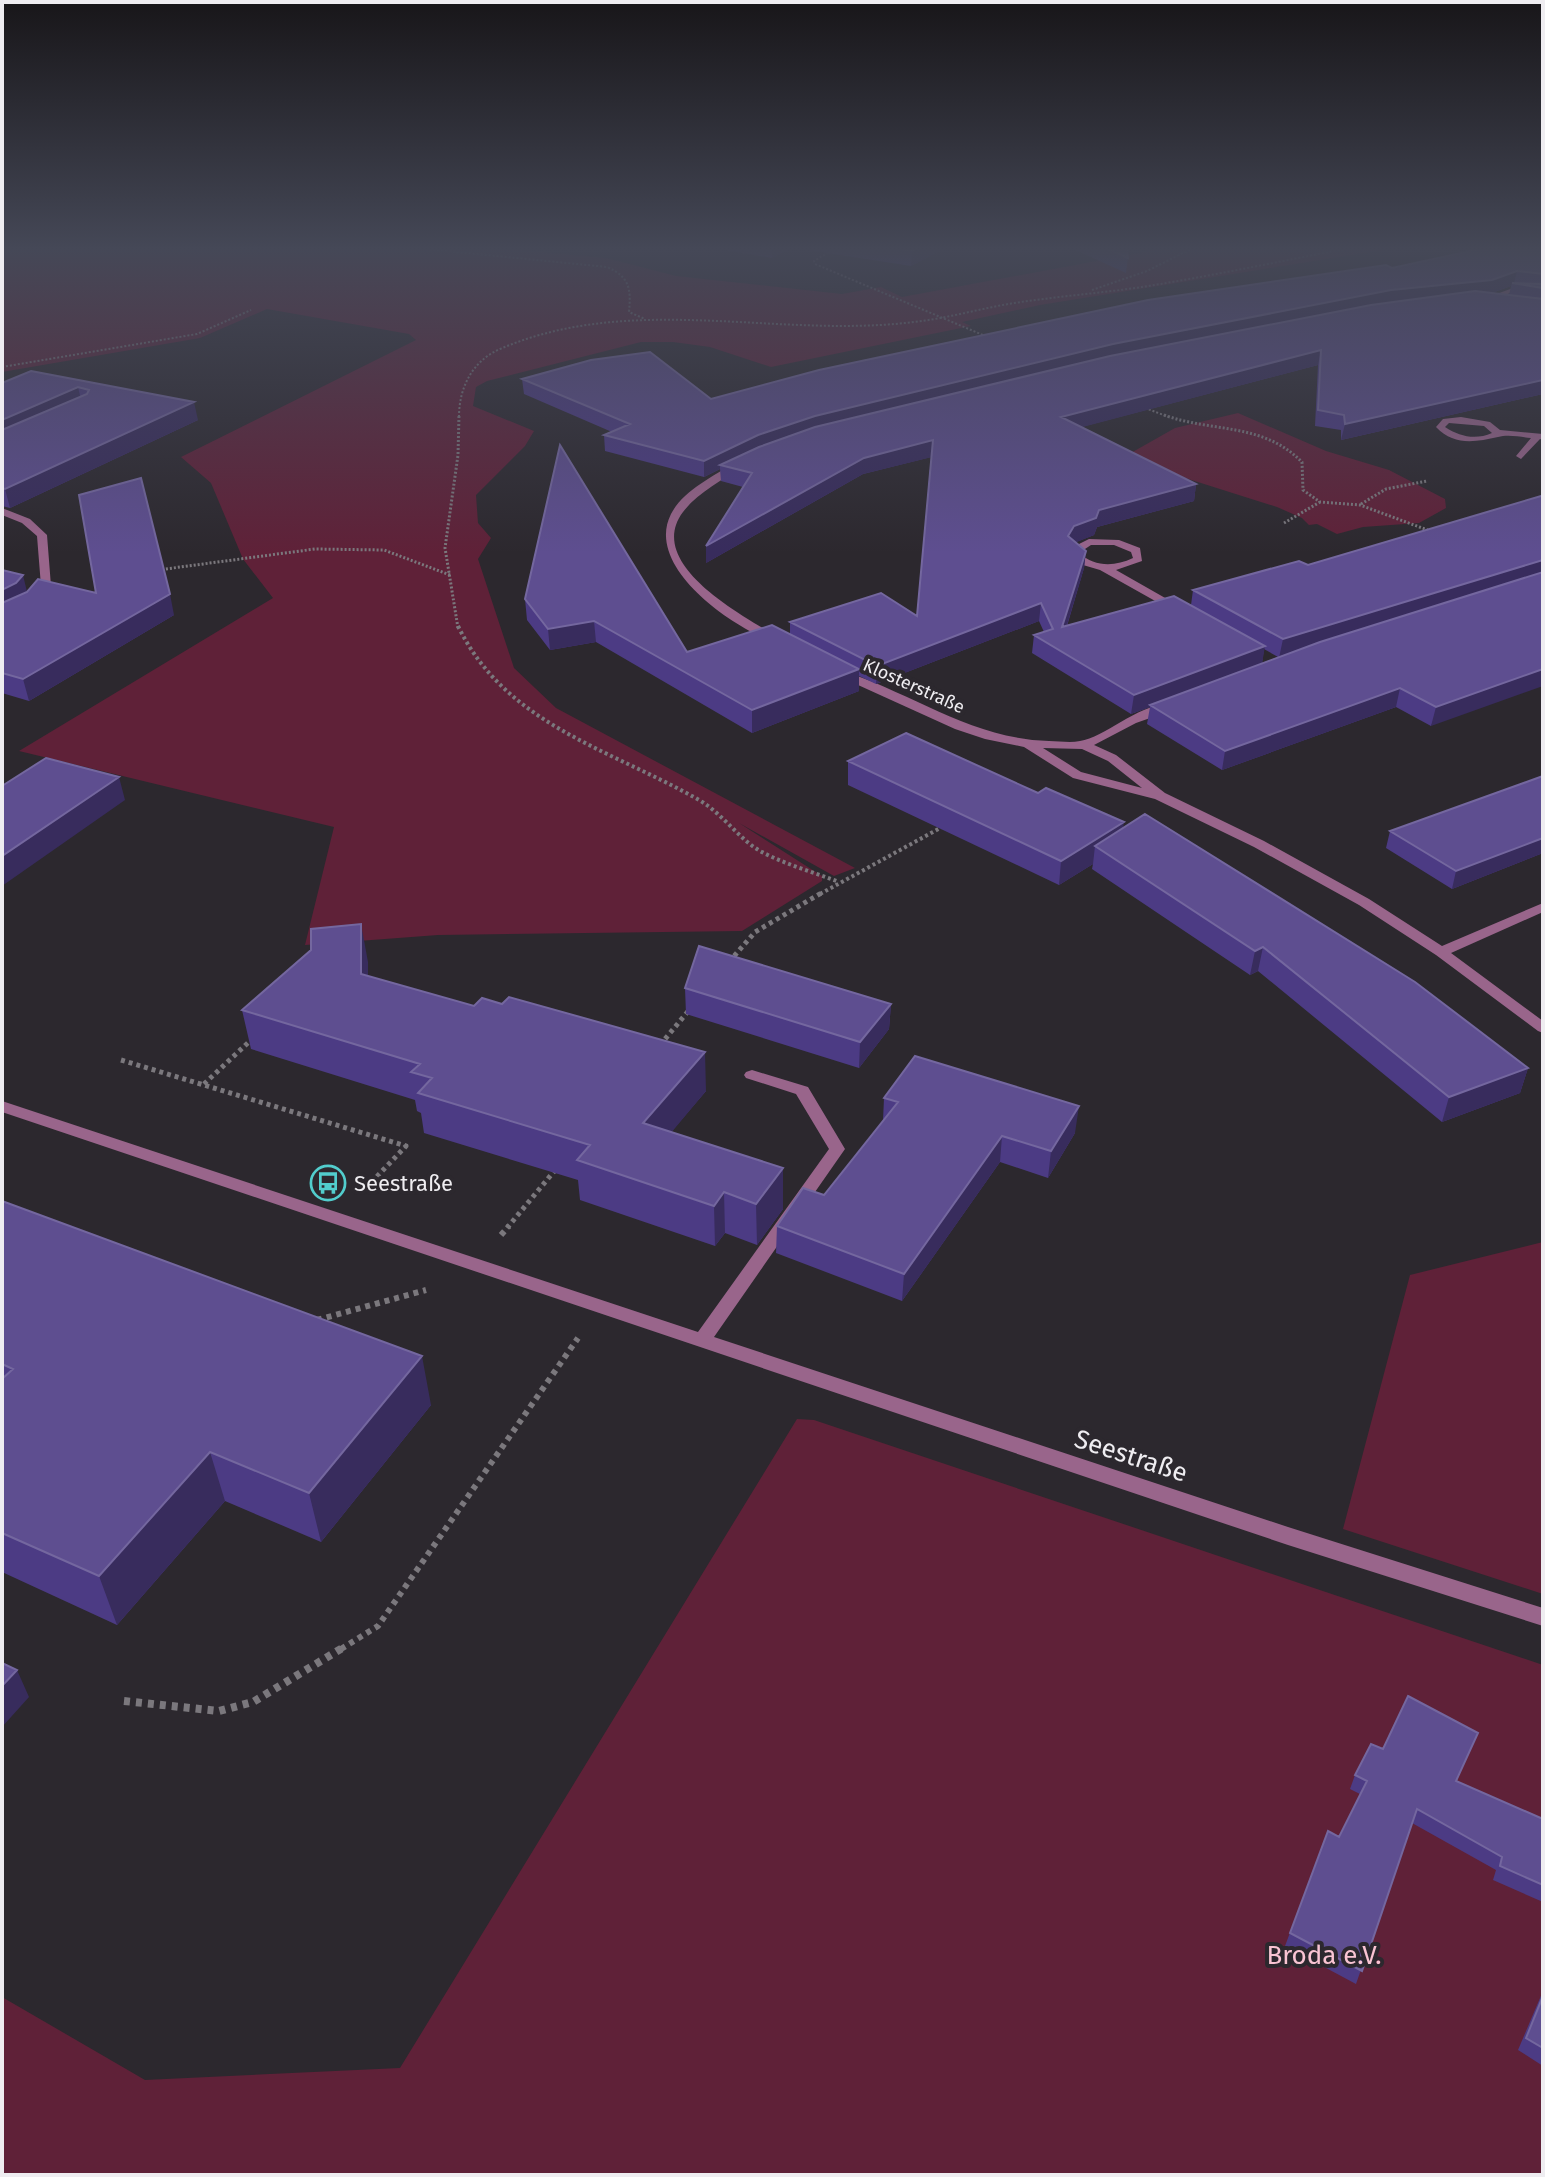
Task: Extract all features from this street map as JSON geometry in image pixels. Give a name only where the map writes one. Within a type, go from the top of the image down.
[{"type":"street","points":[[1498,433],[1493,426],[1470,420],[1446,421],[1440,427],[1463,438],[1490,438],[1498,433],[1541,436]]},
{"type":"street","points":[[1521,456],[1541,436]]},
{"type":"street","points":[[745,461],[715,477],[690,496],[673,520],[668,544],[682,574],[725,612],[788,647]]},
{"type":"street","points":[[2,511],[26,521],[42,535],[46,586],[27,608],[2,621]]},
{"type":"street","points":[[1101,566],[1128,565],[1138,559],[1139,555],[1130,546],[1089,542],[1076,548],[1076,557],[1101,566],[1192,618]]},
{"type":"street","name":"Klosterstraße","points":[[828,668],[959,726],[1028,744],[1084,745],[1112,758],[1160,796]]},
{"type":"street","points":[[1084,745],[1132,720],[1176,704]]},
{"type":"street","name":"Klosterstraße","points":[[1028,744],[1077,775],[1160,796],[1259,844],[1338,888],[1441,952],[1543,1028]]},
{"type":"street","points":[[1441,952],[1543,907]]},
{"type":"street","points":[[703,1339],[837,1149],[802,1091],[752,1075]]},
{"type":"street","name":"Seestraße","points":[[2,1106],[1273,1531],[1543,1617]]},
{"type":"path","points":[[2,367],[105,350]]},
{"type":"path","points":[[1138,405],[1186,423],[1258,433],[1286,446],[1302,462],[1303,490],[1320,502],[1360,505],[1404,519],[1446,538]]},
{"type":"path","points":[[1360,505],[1386,489],[1427,481]]},
{"type":"path","points":[[1284,523],[1320,502]]},
{"type":"path","points":[[152,571],[315,549],[384,550],[451,575]]},
{"type":"path","points":[[725,967],[755,932],[943,826]]},
{"type":"path","points":[[655,1050],[695,1003]]},
{"type":"path","points":[[203,1085],[259,1033]]},
{"type":"path","points":[[121,1060],[406,1146],[366,1188]]},
{"type":"path","points":[[477,1263],[566,1157]]},
{"type":"path","points":[[307,1322],[421,1293]]},
{"type":"path","points":[[124,1701],[219,1711],[253,1702],[378,1626],[569,1350]]},
{"type":"green space","points":[[2,350],[132,350],[2,372]]},
{"type":"green space","points":[[397,350],[611,350],[487,381],[476,387],[473,406],[534,431],[525,446],[476,495],[478,523],[491,538],[478,559],[514,668],[556,708],[855,868],[834,876],[739,823],[822,876],[822,881],[742,931],[438,935],[305,945],[334,827],[19,751],[273,598],[243,559],[211,483],[181,457]]},
{"type":"green space","points":[[718,350],[856,350],[771,367]]},
{"type":"green space","points":[[1238,413],[1326,451],[1389,470],[1445,499],[1446,508],[1419,523],[1363,527],[1337,534],[1317,524],[1309,525],[1302,518],[1277,507],[1122,458],[1175,428]]},
{"type":"green space","points":[[1543,1242],[1543,1594],[1343,1529],[1410,1275]]},
{"type":"green space","name":"Broda e.V.","points":[[797,1419],[814,1420],[1543,1665],[1543,2175],[2,2175],[2,1997],[145,2080],[400,2068]]},
{"type":"building","points":[[915,350],[1090,350],[815,416],[758,435],[704,461],[604,435],[630,424],[522,379],[591,360],[650,352],[711,399],[819,370]]},
{"type":"building","points":[[1143,350],[1543,350],[1543,380],[1345,424],[1344,415],[1318,410],[1321,350],[1061,417],[1196,484],[1099,510],[1096,518],[1074,526],[1068,536],[1086,551],[1062,627],[1174,596],[1265,646],[1134,695],[1034,635],[1053,629],[1041,603],[877,666],[790,622],[881,593],[917,616],[933,440],[864,458],[706,546],[752,473],[720,465],[815,427]]},
{"type":"building","points":[[31,371],[194,402],[5,489],[2,488],[2,430],[87,394],[89,390],[78,387],[2,420],[2,383]]},
{"type":"building","points":[[560,445],[687,652],[772,625],[859,669],[752,710],[594,621],[548,629],[525,599]]},
{"type":"building","points":[[141,478],[170,594],[23,679],[2,673],[2,603],[27,592],[38,579],[96,593],[79,495]]},
{"type":"building","points":[[1543,496],[1543,560],[1283,639],[1193,590],[1299,561],[1308,565]]},
{"type":"building","points":[[2,570],[23,575],[16,583],[2,590]]},
{"type":"building","points":[[1543,572],[1543,669],[1436,707],[1400,688],[1225,751],[1150,705],[1320,642]]},
{"type":"building","points":[[906,733],[1038,793],[1046,788],[1124,822],[1061,861],[848,761]]},
{"type":"building","points":[[46,758],[119,777],[2,856],[2,786]]},
{"type":"building","points":[[1543,776],[1543,838],[1456,871],[1390,831]]},
{"type":"building","points":[[1145,814],[1415,982],[1528,1068],[1449,1097],[1263,947],[1255,951],[1095,846]]},
{"type":"building","points":[[361,924],[361,974],[474,1006],[482,998],[502,1004],[509,997],[705,1052],[643,1123],[783,1168],[756,1204],[724,1192],[714,1206],[577,1160],[590,1145],[418,1093],[432,1078],[411,1072],[420,1064],[242,1010],[311,950],[311,929]]},
{"type":"building","points":[[699,946],[891,1004],[860,1042],[685,988]]},
{"type":"building","points":[[915,1056],[1079,1106],[1051,1151],[1002,1136],[904,1274],[777,1226],[803,1188],[824,1195],[898,1102],[884,1098]]},
{"type":"building","points":[[2,1201],[422,1356],[309,1493],[210,1452],[99,1576],[2,1533],[2,1379],[13,1369],[2,1364]]},
{"type":"building","points":[[2,1663],[17,1670],[2,1686]]},
{"type":"building","points":[[1408,1696],[1478,1733],[1456,1781],[1543,1819],[1543,1885],[1500,1866],[1502,1857],[1417,1809],[1362,1971],[1290,1933],[1328,1831],[1339,1837],[1367,1781],[1355,1775],[1371,1744],[1383,1749]]},
{"type":"building","points":[[1543,1996],[1543,2048],[1526,2038]]},
{"type":"place","name":"Seestraße","points":[[328,1183]]}]
